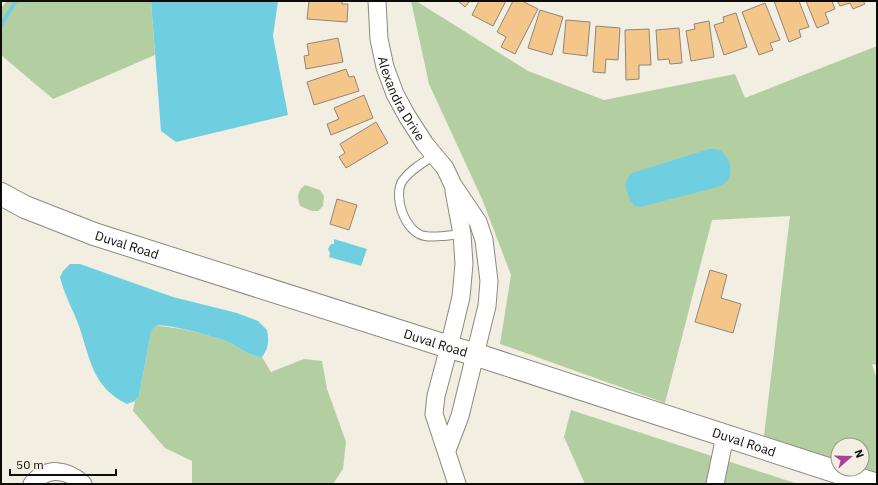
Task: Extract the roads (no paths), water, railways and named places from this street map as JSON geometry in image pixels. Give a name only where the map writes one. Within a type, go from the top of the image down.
[{"type":"main road","name":"Duval Road","points":[[1,194],[25,207],[94,234],[474,354],[874,484]]},
{"type":"street","name":"Alexandra Drive","points":[[377,1],[378,40],[385,67],[395,94],[425,144],[445,168],[453,185],[478,222],[484,240],[488,262],[489,281],[487,306],[460,416],[447,450]]},
{"type":"street","name":"Alexandra Drive","points":[[453,185],[462,234],[464,264],[461,297],[436,396],[434,414],[457,484]]},
{"type":"street","points":[[716,484],[725,436]]},
{"type":"street","points":[[32,484],[45,474],[55,472],[66,473],[75,477],[83,484]]},
{"type":"lane","points":[[435,155],[412,171],[402,181],[398,193],[402,210],[411,228],[424,236],[462,234]]},
{"type":"water","points":[[151,1],[278,1],[273,36],[288,115],[176,142],[161,131]]},
{"type":"water","points":[[709,149],[715,149],[723,152],[728,159],[731,172],[726,182],[718,187],[640,207],[634,206],[627,194],[626,189],[627,181],[632,173]]},
{"type":"water","points":[[334,239],[367,249],[361,266],[329,257],[330,253],[328,249],[331,244],[334,244]]},
{"type":"water","points":[[70,264],[80,264],[173,297],[237,313],[258,321],[267,330],[268,341],[266,350],[262,357],[252,355],[228,342],[217,338],[169,326],[156,326],[153,328],[151,333],[139,396],[135,401],[127,404],[115,397],[106,389],[94,371],[79,326],[66,296],[60,277],[63,271]]},
{"type":"waterway","points":[[1,25],[16,1]]}]
